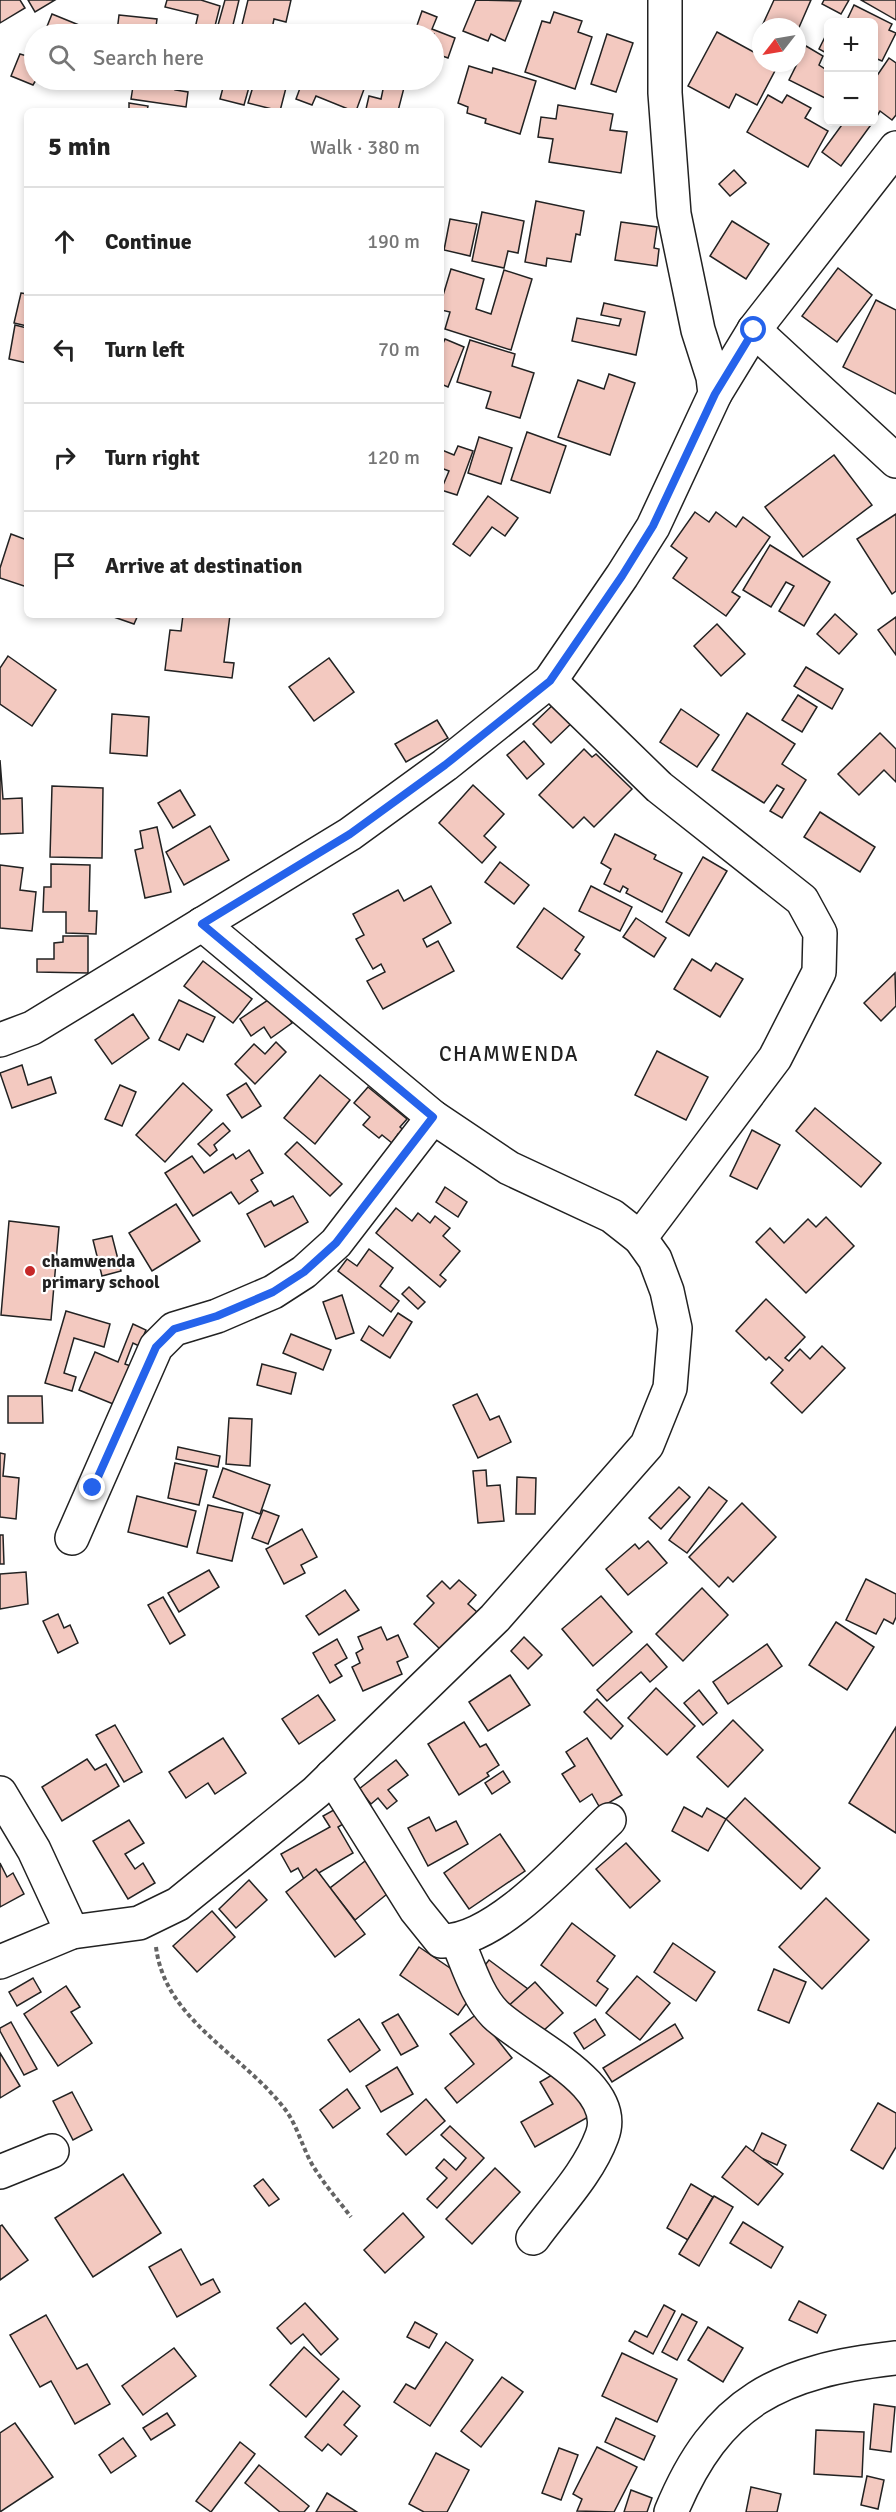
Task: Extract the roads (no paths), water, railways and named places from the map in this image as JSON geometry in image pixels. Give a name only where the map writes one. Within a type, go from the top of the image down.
[{"type":"street","points":[[665,0],[665,93],[675,214],[698,330],[714,385]]},
{"type":"street","points":[[0,1040],[32,1028],[350,834],[445,765],[550,681],[622,576],[653,526],[714,385],[896,148]]},
{"type":"street","points":[[754,330],[896,460]]},
{"type":"street","points":[[550,681],[659,787],[802,900],[820,933],[819,972],[775,1058],[640,1238]]},
{"type":"street","points":[[0,1962],[72,1932],[139,1923],[178,1904],[332,1776],[495,1618],[647,1445],[670,1388],[675,1328],[667,1291],[655,1258],[640,1238],[612,1216],[509,1168],[433,1117],[202,924]]},
{"type":"street","points":[[72,1538],[156,1347],[164,1337],[174,1329],[217,1316],[273,1292],[304,1272],[336,1243],[433,1117]]},
{"type":"street","points":[[332,1776],[416,1910],[441,1941],[458,1942],[521,1905],[609,1820]]},
{"type":"street","points":[[0,1793],[34,1850],[72,1932]]},
{"type":"street","points":[[458,1942],[479,1990],[494,2013],[570,2070],[592,2090],[604,2110],[603,2134],[588,2164],[533,2238]]},
{"type":"street","points":[[0,2172],[52,2151]]},
{"type":"street","points":[[671,2512],[679,2491],[713,2437],[732,2415],[752,2398],[791,2380],[834,2366],[896,2358]]},
{"type":"place","name":"chamwenda primary school","points":[[30,1271]]},
{"type":"district","name":"CHAMWENDA","points":[[509,1054]]}]
